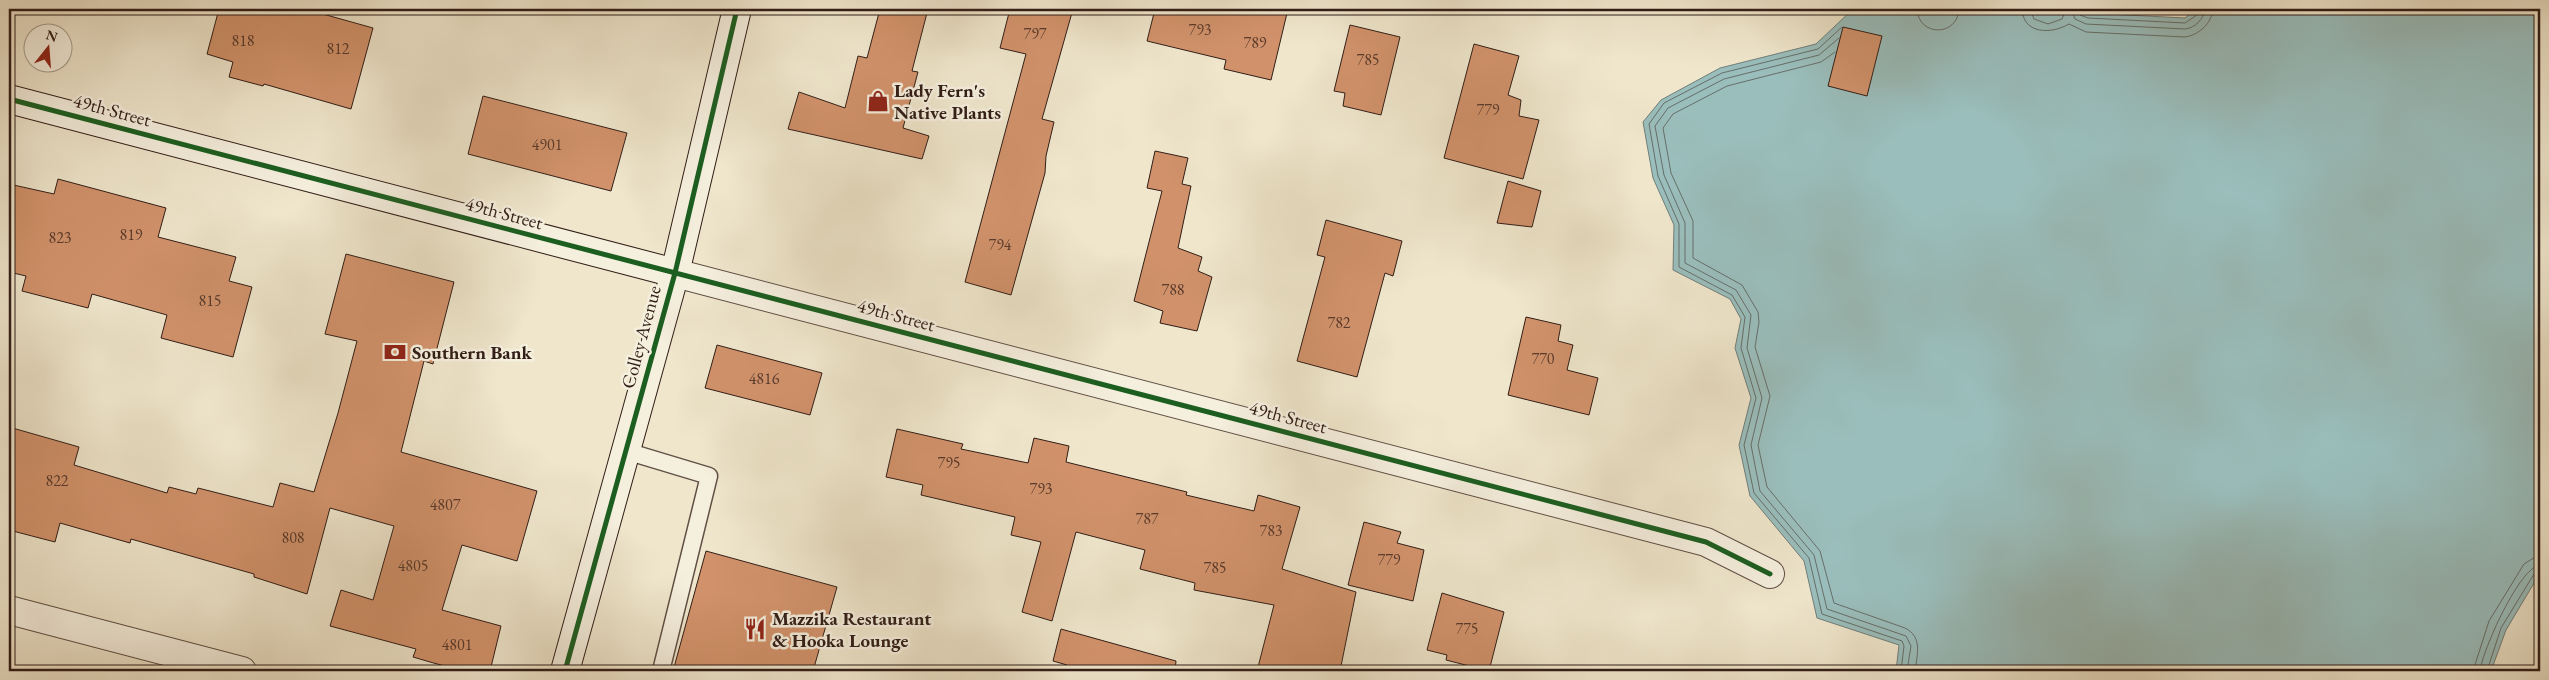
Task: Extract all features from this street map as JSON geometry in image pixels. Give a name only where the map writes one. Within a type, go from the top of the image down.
[{"type":"street","name":"Colley Avenue","points":[[565,671],[675,273],[737,9]]},
{"type":"street","name":"49th Street","points":[[9,99],[1706,542],[1770,574]]},
{"type":"street","points":[[9,610],[242,671]]},
{"type":"lane","points":[[626,451],[709,476],[661,671]]},
{"type":"water","points":[[1853,9],[1931,9],[1937,11],[2033,9],[2048,13],[2062,9],[2077,9],[2088,13],[2185,18],[2196,9],[2540,9],[2540,573],[2506,630],[2491,671],[1896,671],[1899,645],[1817,618],[1804,561],[1750,496],[1739,445],[1751,398],[1735,348],[1741,319],[1730,299],[1673,270],[1674,225],[1653,178],[1643,122],[1661,100],[1720,68],[1816,44]]},
{"type":"building","points":[[219,9],[305,9],[373,28],[351,109],[264,84],[263,86],[229,77],[233,62],[207,54]]},
{"type":"building","name":"Lady Fern's Native Plants","points":[[880,9],[928,9],[912,71],[918,72],[903,128],[929,136],[922,159],[788,129],[799,92],[845,108],[858,56],[867,58]]},
{"type":"building","points":[[1010,9],[1073,9],[1042,119],[1054,122],[1046,156],[1045,173],[1011,295],[965,282],[1026,54],[1000,48]]},
{"type":"building","points":[[1155,9],[1288,9],[1271,80],[1224,69],[1226,60],[1147,41]]},
{"type":"building","points":[[1350,25],[1400,37],[1381,115],[1343,106],[1345,93],[1334,91]]},
{"type":"building","points":[[1843,27],[1882,36],[1867,96],[1828,86]]},
{"type":"building","points":[[1474,44],[1519,56],[1508,95],[1521,100],[1519,116],[1539,120],[1523,179],[1444,158]]},
{"type":"building","points":[[483,96],[627,133],[611,191],[468,154]]},
{"type":"building","points":[[1155,151],[1188,158],[1182,184],[1191,186],[1178,248],[1202,257],[1198,271],[1212,277],[1197,331],[1160,323],[1163,311],[1134,301],[1162,191],[1147,188]]},
{"type":"building","points":[[58,179],[166,208],[158,237],[236,257],[229,281],[252,287],[233,357],[161,338],[167,315],[92,294],[88,308],[22,291],[26,276],[9,272],[9,184],[54,194]]},
{"type":"building","points":[[1508,181],[1541,191],[1532,227],[1497,223]]},
{"type":"building","points":[[1326,220],[1402,241],[1393,276],[1385,273],[1357,377],[1297,361],[1325,257],[1317,255]]},
{"type":"building","points":[[346,254],[454,282],[433,364],[424,361],[401,452],[537,491],[517,561],[462,545],[442,610],[501,626],[490,671],[463,671],[430,662],[413,657],[416,649],[330,626],[341,590],[373,600],[394,526],[330,508],[307,594],[254,577],[254,574],[131,539],[130,543],[60,523],[55,542],[9,530],[9,427],[79,447],[74,465],[167,493],[169,487],[196,494],[198,488],[273,507],[280,483],[314,492],[357,341],[325,334]]},
{"type":"building","points":[[1526,317],[1561,325],[1558,341],[1573,345],[1567,370],[1598,378],[1589,415],[1508,395]]},
{"type":"building","points":[[717,345],[822,373],[810,415],[705,388]]},
{"type":"building","points":[[897,429],[963,444],[961,449],[1028,463],[1034,438],[1069,446],[1066,462],[1187,492],[1186,495],[1254,511],[1258,495],[1300,507],[1282,569],[1356,592],[1340,671],[1257,671],[1274,605],[1194,590],[1195,583],[1140,569],[1145,550],[1076,532],[1052,621],[1022,612],[1041,542],[1011,535],[1015,517],[921,495],[923,485],[886,477]]},
{"type":"building","points":[[1364,522],[1401,532],[1397,543],[1424,550],[1413,601],[1348,585]]},
{"type":"building","name":"Mazzika Restaurant & Hooka Lounge","points":[[706,551],[837,587],[813,671],[673,671]]},
{"type":"building","points":[[1442,593],[1504,612],[1489,671],[1446,660],[1447,655],[1427,650]]},
{"type":"building","points":[[1061,629],[1176,661],[1175,671],[1066,671],[1067,665],[1053,661]]},
{"type":"cycle path","points":[[565,671],[675,273],[737,9]]},
{"type":"cycle path","points":[[9,99],[1706,542],[1770,574]]},
{"type":"place","name":"Lady Fern's Native Plants","points":[[878,101]]},
{"type":"place","name":"Southern Bank","points":[[395,352]]},
{"type":"place","name":"Mazzika Restaurant & Hooka Lounge","points":[[755,629]]}]
